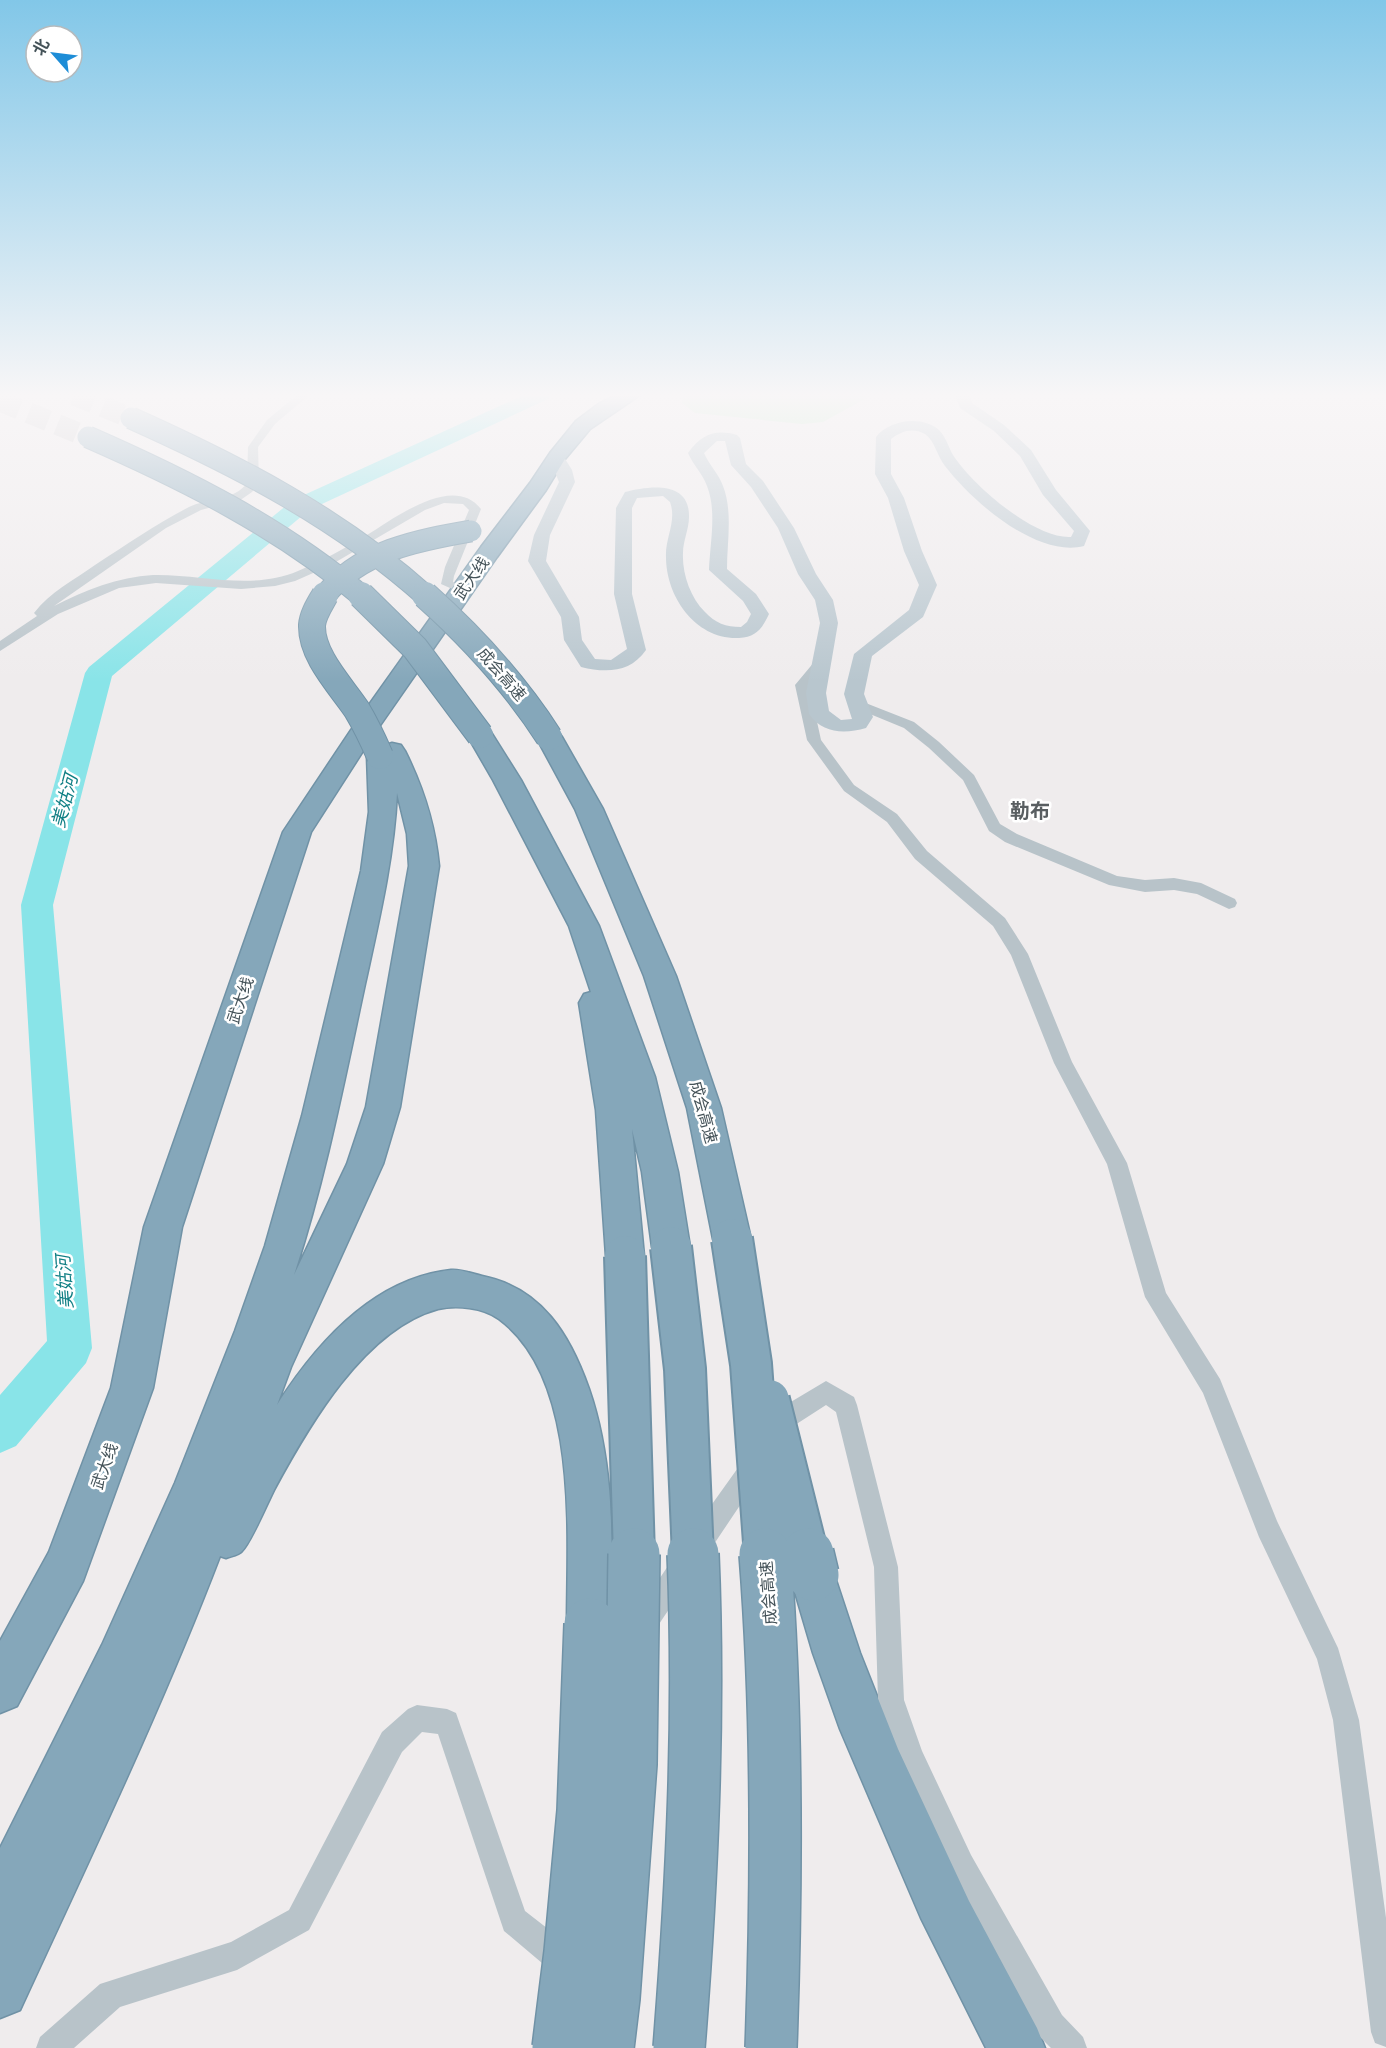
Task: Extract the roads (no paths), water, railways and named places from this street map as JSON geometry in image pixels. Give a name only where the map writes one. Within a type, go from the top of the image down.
[{"type":"highway","points":[[202,491],[289,541],[325,566],[403,636],[427,663],[480,735],[550,858],[584,926],[638,1077],[660,1172],[672,1247],[685,1369],[696,1631],[691,1899],[679,2048]]},
{"type":"highway","name":"成会高速","points":[[281,491],[377,552],[410,579],[458,625],[531,709],[588,809],[660,976],[704,1108],[734,1256],[751,1364],[771,1630],[776,1915],[771,2048]]},
{"type":"highway","name":"武大线","points":[[0,1689],[67,1565],[132,1388],[163,1227],[297,832],[360,736],[462,589],[536,491]]},
{"type":"highway","points":[[0,1990],[107,1765],[176,1610],[272,1364],[365,1164],[383,1107],[424,866],[423,832],[417,808],[386,753],[317,648],[312,629],[316,609],[336,584],[377,556],[414,542],[510,524]]},
{"type":"highway","points":[[0,1903],[80,1746],[146,1604],[200,1476],[248,1351],[285,1245],[322,1107],[375,862],[384,804],[386,753]]},
{"type":"highway","points":[[550,858],[584,952],[598,1016],[613,1110],[625,1256],[635,1593],[631,1764],[614,1998],[608,2048]]},
{"type":"highway","points":[[734,1256],[813,1575],[857,1711],[903,1821],[958,1936],[1017,2048]]},
{"type":"highway","points":[[107,1765],[252,1485],[309,1394],[341,1354],[363,1332],[394,1307],[427,1292],[451,1288],[472,1289],[502,1299],[525,1317],[548,1347],[567,1384],[576,1417],[584,1476],[589,1541],[590,1624],[583,1811],[570,1952],[558,2048]]},
{"type":"street","points":[[24,630],[56,597],[162,526],[197,508],[238,497],[247,491]]},
{"type":"street","points":[[563,491],[542,534],[537,561],[570,617],[573,640],[588,663],[607,668],[624,662],[637,650],[623,594],[624,508],[631,495],[660,492],[673,496],[679,502],[681,516],[674,554],[676,580],[689,607],[710,624],[726,632],[746,632],[755,625],[760,614],[750,598],[718,570],[716,491]]},
{"type":"street","points":[[761,491],[786,528],[807,574],[824,600],[830,624],[820,664],[816,693],[819,714],[837,726],[859,724],[863,717],[854,693],[862,654],[917,613],[928,585],[913,551],[892,491]]},
{"type":"street","points":[[977,491],[1035,534],[1060,542],[1078,542],[1082,531],[1048,491]]},
{"type":"street","points":[[0,647],[24,630],[108,586],[131,580],[154,579],[240,585],[291,578],[382,531],[414,510],[432,503],[459,499],[467,501],[475,509],[447,576],[447,584],[462,589]]},
{"type":"street","points":[[820,664],[802,685],[814,740],[849,788],[892,818],[921,855],[999,922],[1019,954],[1063,1063],[1117,1164],[1156,1297],[1212,1388],[1268,1528],[1329,1657],[1346,1720],[1386,2032]]},
{"type":"street","points":[[858,704],[909,725],[934,745],[969,778],[994,827],[1011,838],[1115,881],[1145,886],[1183,886],[1201,889],[1229,903]]},
{"type":"street","points":[[51,2048],[111,1995],[237,1955],[299,1920],[392,1742],[417,1718],[447,1722],[514,1922],[553,1952],[578,1926],[576,1746],[614,1667],[787,1417],[826,1392],[846,1405],[886,1567],[891,1700],[910,1756],[966,1875],[1051,2026],[1072,2048]]},
{"type":"waterway","name":"美姑河","points":[[0,1430],[70,1348],[37,905],[99,673],[301,505],[332,491]]},
{"type":"district","name":"勒布","points":[[1030,811]]}]
